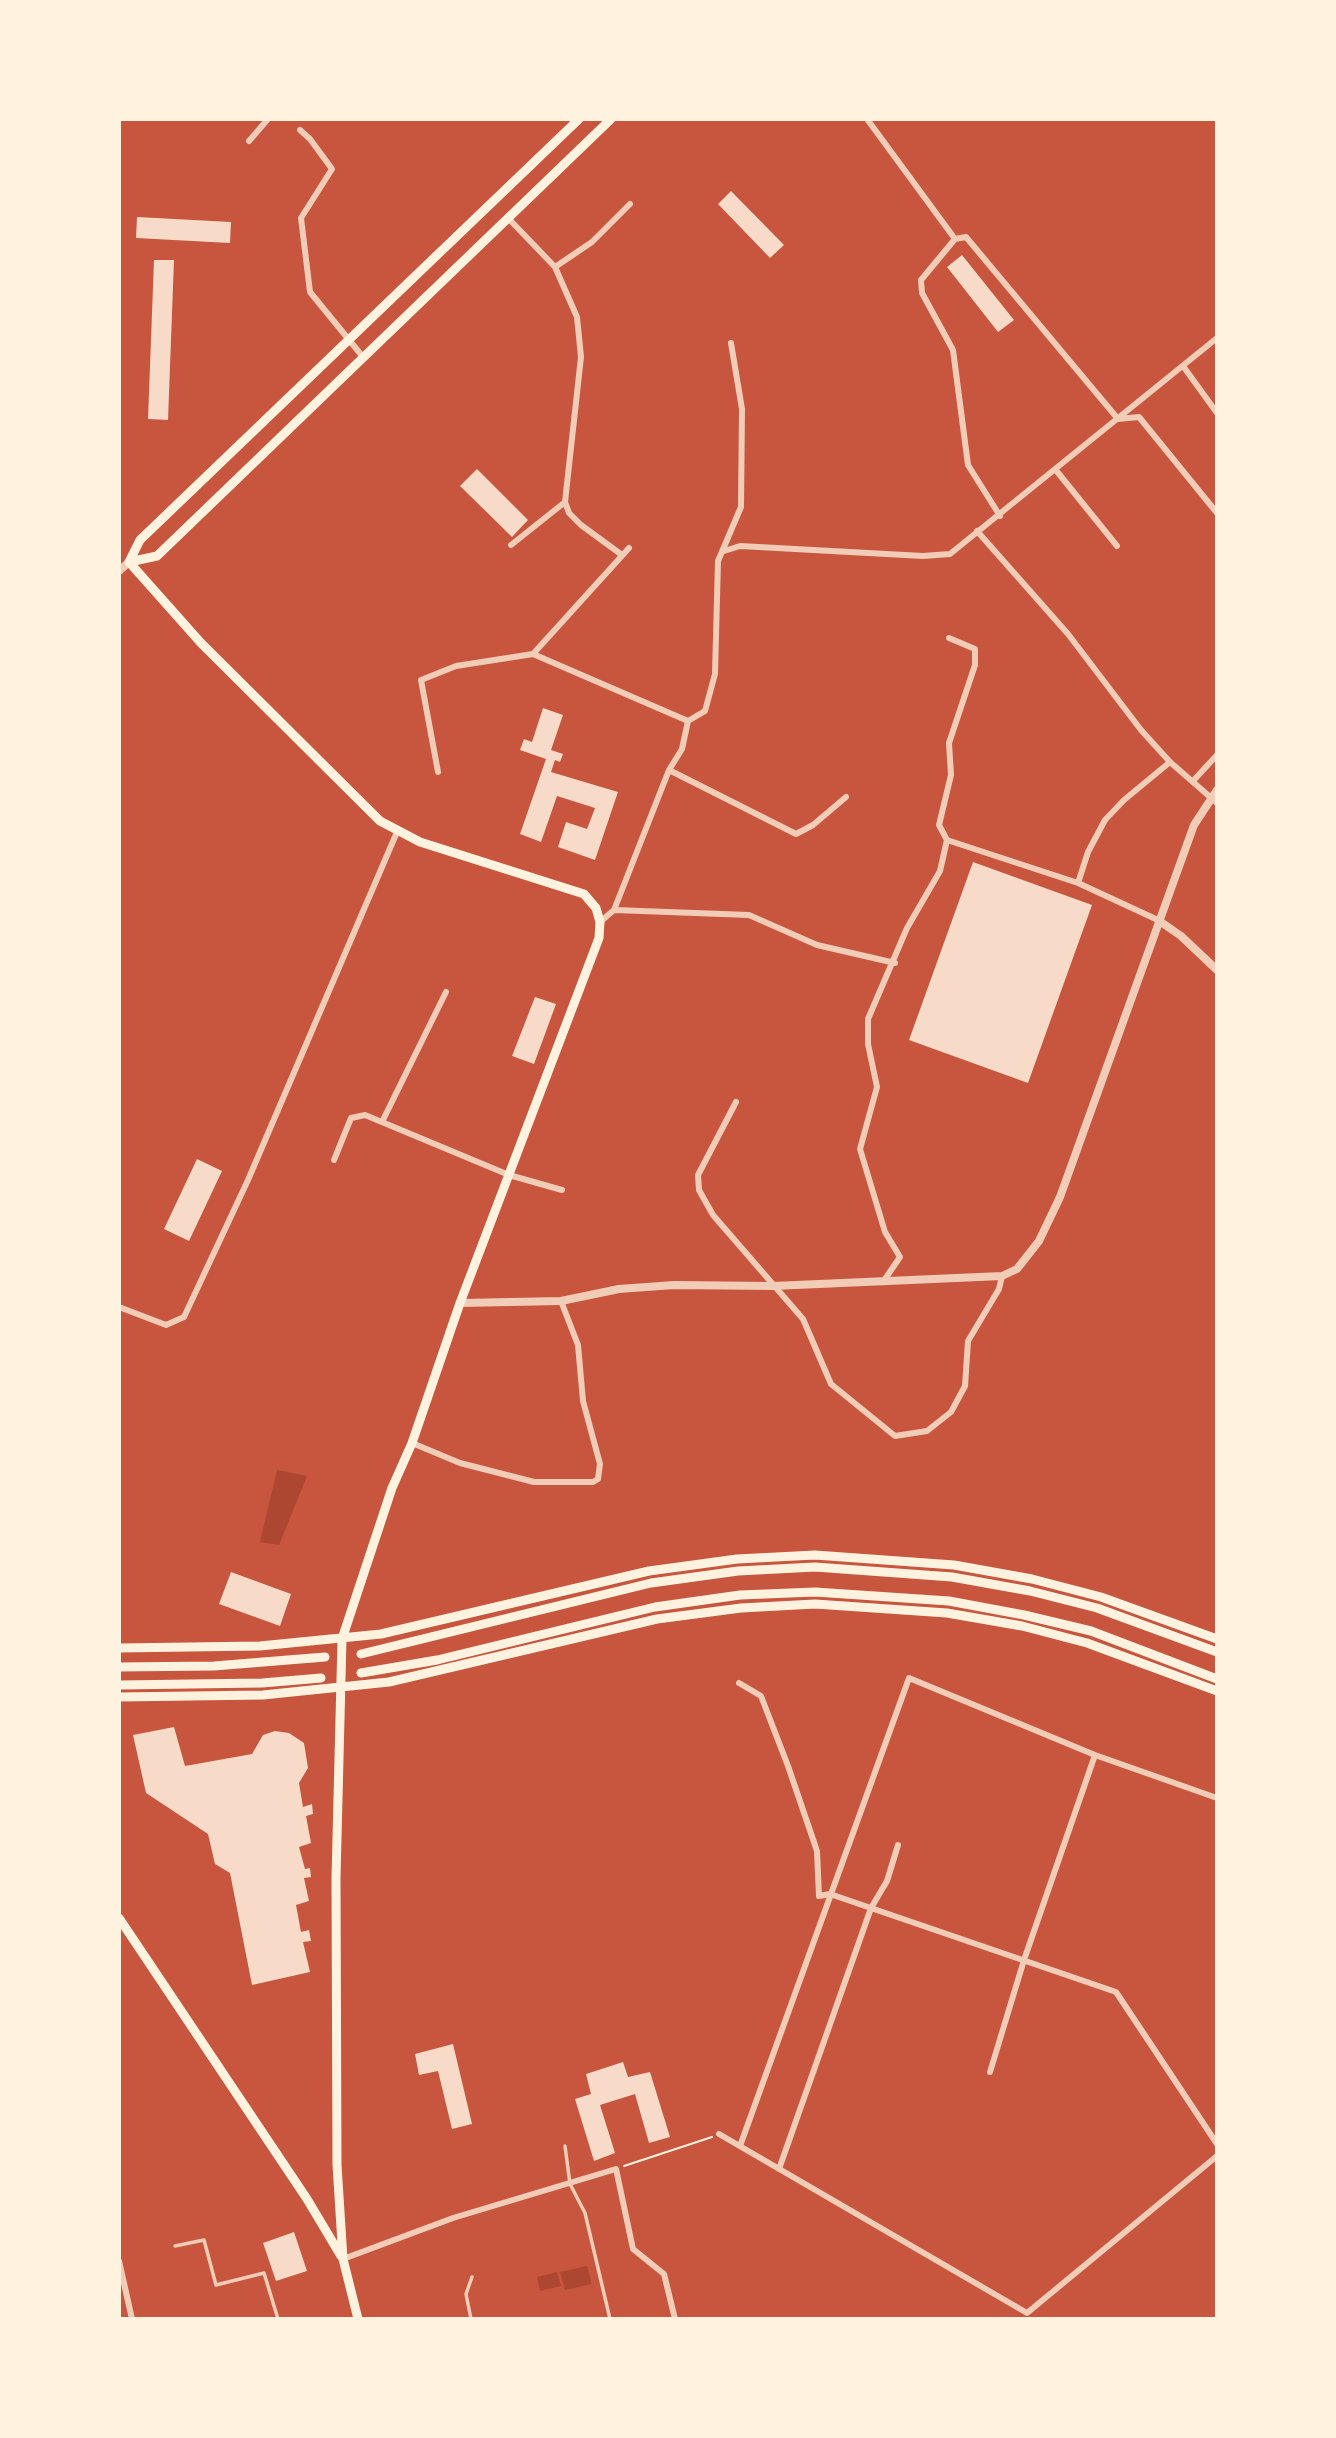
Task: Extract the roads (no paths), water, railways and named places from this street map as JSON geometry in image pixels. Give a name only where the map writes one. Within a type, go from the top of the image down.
[{"type":"main road","points":[[124,562],[140,540],[579,119]]},
{"type":"main road","points":[[124,562],[157,555],[611,119]]},
{"type":"main road","points":[[124,562],[201,643],[380,821],[420,842],[584,894],[596,908],[600,922],[600,938],[460,1303],[342,1639],[339,1688],[335,2044],[343,2259],[358,2319]]},
{"type":"main road","points":[[119,1648],[260,1646],[360,1637],[429,1624],[649,1571],[737,1559],[815,1555],[954,1565],[1032,1579],[1101,1597],[1217,1639]]},
{"type":"main road","points":[[360,1654],[651,1583],[738,1571],[815,1567],[952,1577],[1030,1591],[1097,1608],[1217,1652]]},
{"type":"main road","points":[[360,1673],[437,1660],[655,1607],[740,1595],[815,1592],[937,1600],[1024,1615],[1091,1632],[1217,1679]]},
{"type":"main road","points":[[119,1697],[263,1695],[339,1688],[440,1671],[657,1619],[741,1608],[815,1604],[935,1612],[1022,1626],[1087,1643],[1217,1691]]},
{"type":"main road","points":[[119,1667],[214,1666],[325,1657]]},
{"type":"main road","points":[[119,1685],[262,1683],[321,1678]]},
{"type":"main road","points":[[119,1918],[307,2199],[343,2259]]},
{"type":"street","points":[[249,141],[268,119]]},
{"type":"street","points":[[867,119],[956,239]]},
{"type":"street","points":[[300,130],[332,169],[301,218],[310,292],[347,342],[363,358]]},
{"type":"street","points":[[555,267],[592,242],[630,204]]},
{"type":"street","points":[[508,218],[555,267],[577,317],[581,357],[565,502],[569,513],[622,555]]},
{"type":"street","points":[[1000,516],[968,465],[953,350],[922,293],[921,280],[956,239],[966,237],[1118,419]]},
{"type":"street","points":[[724,551],[740,546],[923,556],[950,554],[1217,338]]},
{"type":"street","points":[[600,922],[614,910],[668,770],[682,749],[688,721],[705,710],[715,674],[718,561],[741,507],[743,409],[731,343]]},
{"type":"street","points":[[1183,366],[1217,413]]},
{"type":"street","points":[[1118,419],[1139,417],[1217,513]]},
{"type":"street","points":[[1055,469],[1117,546]]},
{"type":"street","points":[[511,545],[565,502]]},
{"type":"street","points":[[460,1303],[561,1301],[633,1288],[773,1286],[1002,1276],[1017,1269],[1028,1257],[1060,1197],[1194,825],[1215,796],[1170,762],[1141,730],[1068,634],[977,531]]},
{"type":"street","points":[[533,654],[629,548]]},
{"type":"street","points":[[119,571],[124,562]]},
{"type":"street","points":[[883,1282],[900,1257],[885,1232],[860,1149],[877,1087],[867,1044],[868,1018],[895,963],[907,928],[940,871],[947,840],[939,825],[951,775],[949,743],[975,665],[975,649],[949,638]]},
{"type":"street","points":[[438,772],[421,680],[456,666],[533,654],[688,721]]},
{"type":"street","points":[[1193,781],[1217,755]]},
{"type":"street","points":[[1078,883],[1087,852],[1105,820],[1124,800],[1170,762]]},
{"type":"street","points":[[668,770],[796,834],[813,825],[846,797]]},
{"type":"street","points":[[119,1307],[166,1325],[184,1317],[253,1169],[397,832]]},
{"type":"street","points":[[947,840],[1078,883],[1158,920],[1181,936],[1217,970]]},
{"type":"street","points":[[614,910],[748,915],[817,945],[895,963]]},
{"type":"street","points":[[382,1122],[446,992]]},
{"type":"street","points":[[736,1102],[696,1182],[713,1215],[803,1319],[831,1384],[895,1436],[935,1427],[951,1412],[965,1386],[968,1341],[995,1297],[1002,1276]]},
{"type":"street","points":[[334,1160],[354,1115],[365,1115],[509,1175],[562,1190]]},
{"type":"street","points":[[412,1443],[460,1463],[534,1482],[593,1482],[598,1479],[600,1464],[583,1401],[578,1345],[561,1301]]},
{"type":"street","points":[[740,2146],[909,1678],[1095,1755],[1217,1798]]},
{"type":"street","points":[[739,1684],[761,1696],[817,1851],[819,1896],[830,1894],[1116,1992],[1217,2144]]},
{"type":"street","points":[[990,2071],[1024,1960],[1095,1755]]},
{"type":"street","points":[[779,2169],[871,1908],[887,1881],[898,1845]]},
{"type":"street","points":[[719,2134],[1027,2313],[1217,2156]]},
{"type":"street","points":[[343,2259],[453,2218],[616,2169],[633,2249],[664,2274],[675,2319]]},
{"type":"street","points":[[119,2261],[132,2319]]},
{"type":"lane","points":[[565,2146],[570,2184],[585,2213],[610,2319]]},
{"type":"lane","points":[[175,2246],[204,2240],[216,2285],[264,2273],[278,2319]]},
{"type":"lane","points":[[471,2319],[466,2294],[472,2277]]}]
